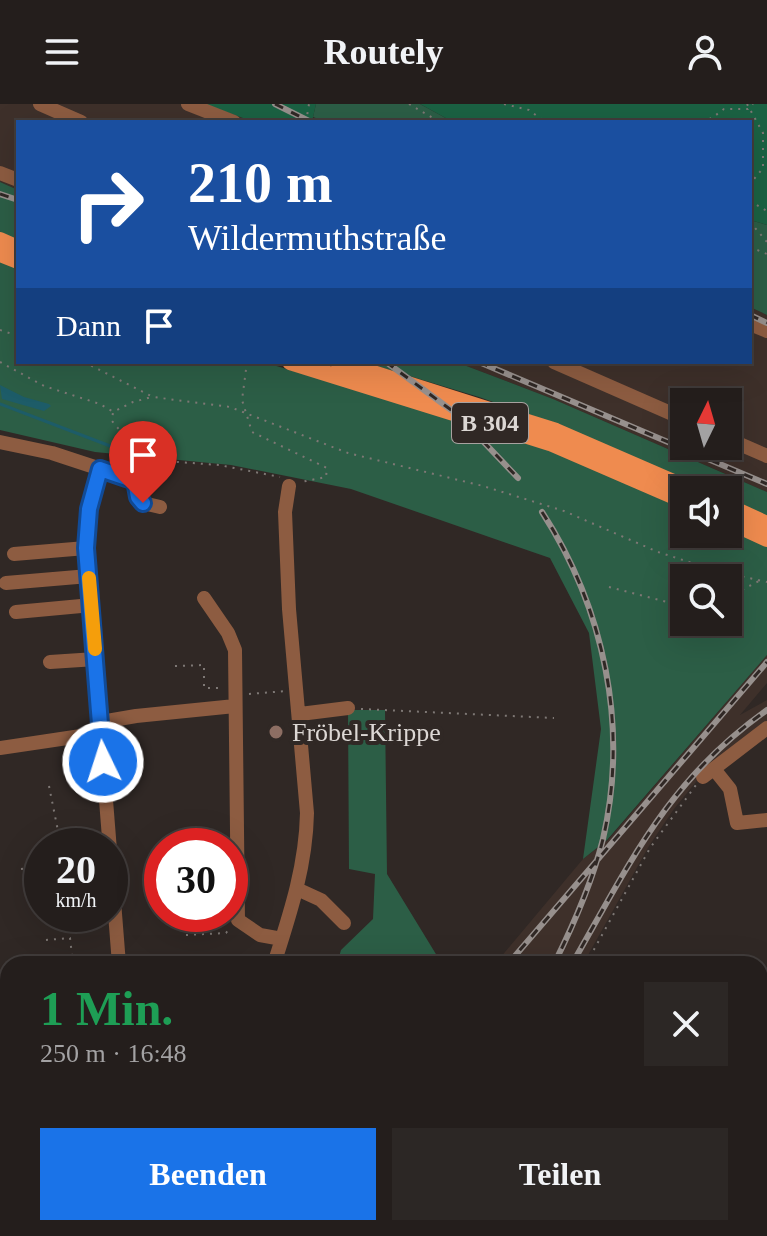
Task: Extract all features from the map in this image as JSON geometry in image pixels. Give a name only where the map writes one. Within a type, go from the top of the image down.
[{"type":"main road","name":"B 304","points":[[296,364],[550,443],[670,495]]},
{"type":"main road","name":"B 304","points":[[344,364],[556,431],[670,480]]},
{"type":"main road","points":[[742,512],[767,524]]},
{"type":"main road","points":[[742,527],[767,539]]},
{"type":"street","points":[[40,104],[76,120]]},
{"type":"street","points":[[188,104],[229,120]]},
{"type":"street","points":[[559,364],[670,413]]},
{"type":"street","points":[[0,442],[52,453],[131,479],[135,481],[138,497],[143,503],[160,507]]},
{"type":"street","points":[[742,445],[767,456]]},
{"type":"street","points":[[100,469],[89,509],[86,548],[118,956]]},
{"type":"street","points":[[277,956],[297,889],[306,842],[285,512],[289,486]]},
{"type":"street","points":[[14,554],[86,548]]},
{"type":"street","points":[[6,583],[89,576]]},
{"type":"street","points":[[204,598],[228,633],[235,650],[237,828]]},
{"type":"street","points":[[16,612],[92,605]]},
{"type":"street","points":[[50,662],[96,659]]},
{"type":"street","points":[[0,748],[101,728],[147,714],[235,700]]},
{"type":"street","points":[[300,714],[348,708]]},
{"type":"street","points":[[767,728],[709,773],[730,789],[737,823],[767,820]]},
{"type":"street","points":[[297,889],[321,900],[344,923]]},
{"type":"street","points":[[248,927],[260,935],[282,939]]},
{"type":"path","points":[[409,104],[437,120]]},
{"type":"path","points":[[504,104],[529,110],[542,120]]},
{"type":"path","points":[[747,104],[763,133],[763,168],[752,182]]},
{"type":"path","points":[[707,120],[724,109],[748,109],[753,104]]},
{"type":"path","points":[[752,224],[767,242]]},
{"type":"path","points":[[0,362],[44,386],[100,404],[113,412]]},
{"type":"path","points":[[88,364],[153,397],[230,407],[348,453],[483,486],[551,507],[658,552],[767,582]]},
{"type":"path","points":[[137,459],[219,465],[279,476],[289,486],[326,477],[327,468],[252,432],[242,400],[247,364]]},
{"type":"path","points":[[113,412],[153,397]]},
{"type":"path","points":[[113,412],[112,421],[137,451],[137,465],[124,467]]},
{"type":"path","points":[[742,590],[759,581]]},
{"type":"path","points":[[609,587],[670,603]]},
{"type":"path","points":[[175,666],[204,665],[204,688],[218,688]]},
{"type":"path","points":[[235,700],[297,691]]},
{"type":"path","points":[[348,708],[554,718]]},
{"type":"path","points":[[590,956],[650,848],[709,773]]},
{"type":"path","points":[[49,786],[57,828]]},
{"type":"path","points":[[186,935],[227,932]]},
{"type":"path","points":[[46,940],[70,938],[72,956]]},
{"type":"shaded area","points":[[0,104],[204,104],[248,120],[16,120],[16,189],[0,182]]},
{"type":"shaded area","points":[[752,308],[767,315],[767,492],[742,481],[742,476],[730,476],[693,460],[742,460],[742,388],[670,388],[670,450],[553,399],[461,364],[752,364]]},
{"type":"shaded area","points":[[767,655],[767,683],[740,715],[767,700],[767,722],[700,777],[674,809],[649,846],[587,956],[502,956],[583,859],[608,840]]},
{"type":"green space","points":[[204,104],[316,104],[312,120],[248,120]]},
{"type":"green space","points":[[316,104],[420,104],[449,120],[321,120],[313,117]]},
{"type":"green space","points":[[420,104],[767,104],[767,225],[752,221],[752,120],[449,120]]},
{"type":"green space","points":[[0,182],[16,189],[16,240],[0,234]]},
{"type":"green space","points":[[752,221],[767,225],[767,315],[752,308]]},
{"type":"green space","points":[[0,261],[16,267],[16,364],[270,364],[548,450],[670,502],[670,548],[742,548],[742,534],[767,546],[767,655],[607,840],[583,859],[601,729],[589,633],[550,558],[351,489],[231,465],[95,452],[0,430]]},
{"type":"green space","points":[[370,364],[461,364],[553,399],[670,450],[670,460],[693,460],[730,476],[675,476],[561,426]]},
{"type":"green space","points":[[742,481],[767,492],[767,517],[742,506]]},
{"type":"green space","points":[[348,710],[385,710],[387,874],[437,956],[339,956],[341,950],[373,919],[375,874],[349,869]]},
{"type":"water","points":[[0,385],[51,406],[44,411],[2,399]]},
{"type":"waterway","points":[[0,404],[118,449]]},
{"type":"railway","points":[[275,104],[307,120]]},
{"type":"railway","points":[[0,194],[16,199]]},
{"type":"railway","points":[[752,316],[767,323]]},
{"type":"railway","points":[[389,364],[458,415],[518,478]]},
{"type":"railway","points":[[484,364],[767,484]]},
{"type":"railway","points":[[542,512],[581,588],[595,628],[606,669],[613,754],[610,796],[599,855],[558,956]]},
{"type":"railway","points":[[515,956],[767,662]]},
{"type":"railway","points":[[577,956],[633,858],[677,794],[703,765],[767,710]]},
{"type":"slow traffic","points":[[89,578],[95,649]]},
{"type":"place","name":"Fröbel-Krippe","points":[[276,732]]},
{"type":"route","points":[[103,762],[86,548],[89,509],[100,469],[135,481],[138,497],[143,503]]}]
